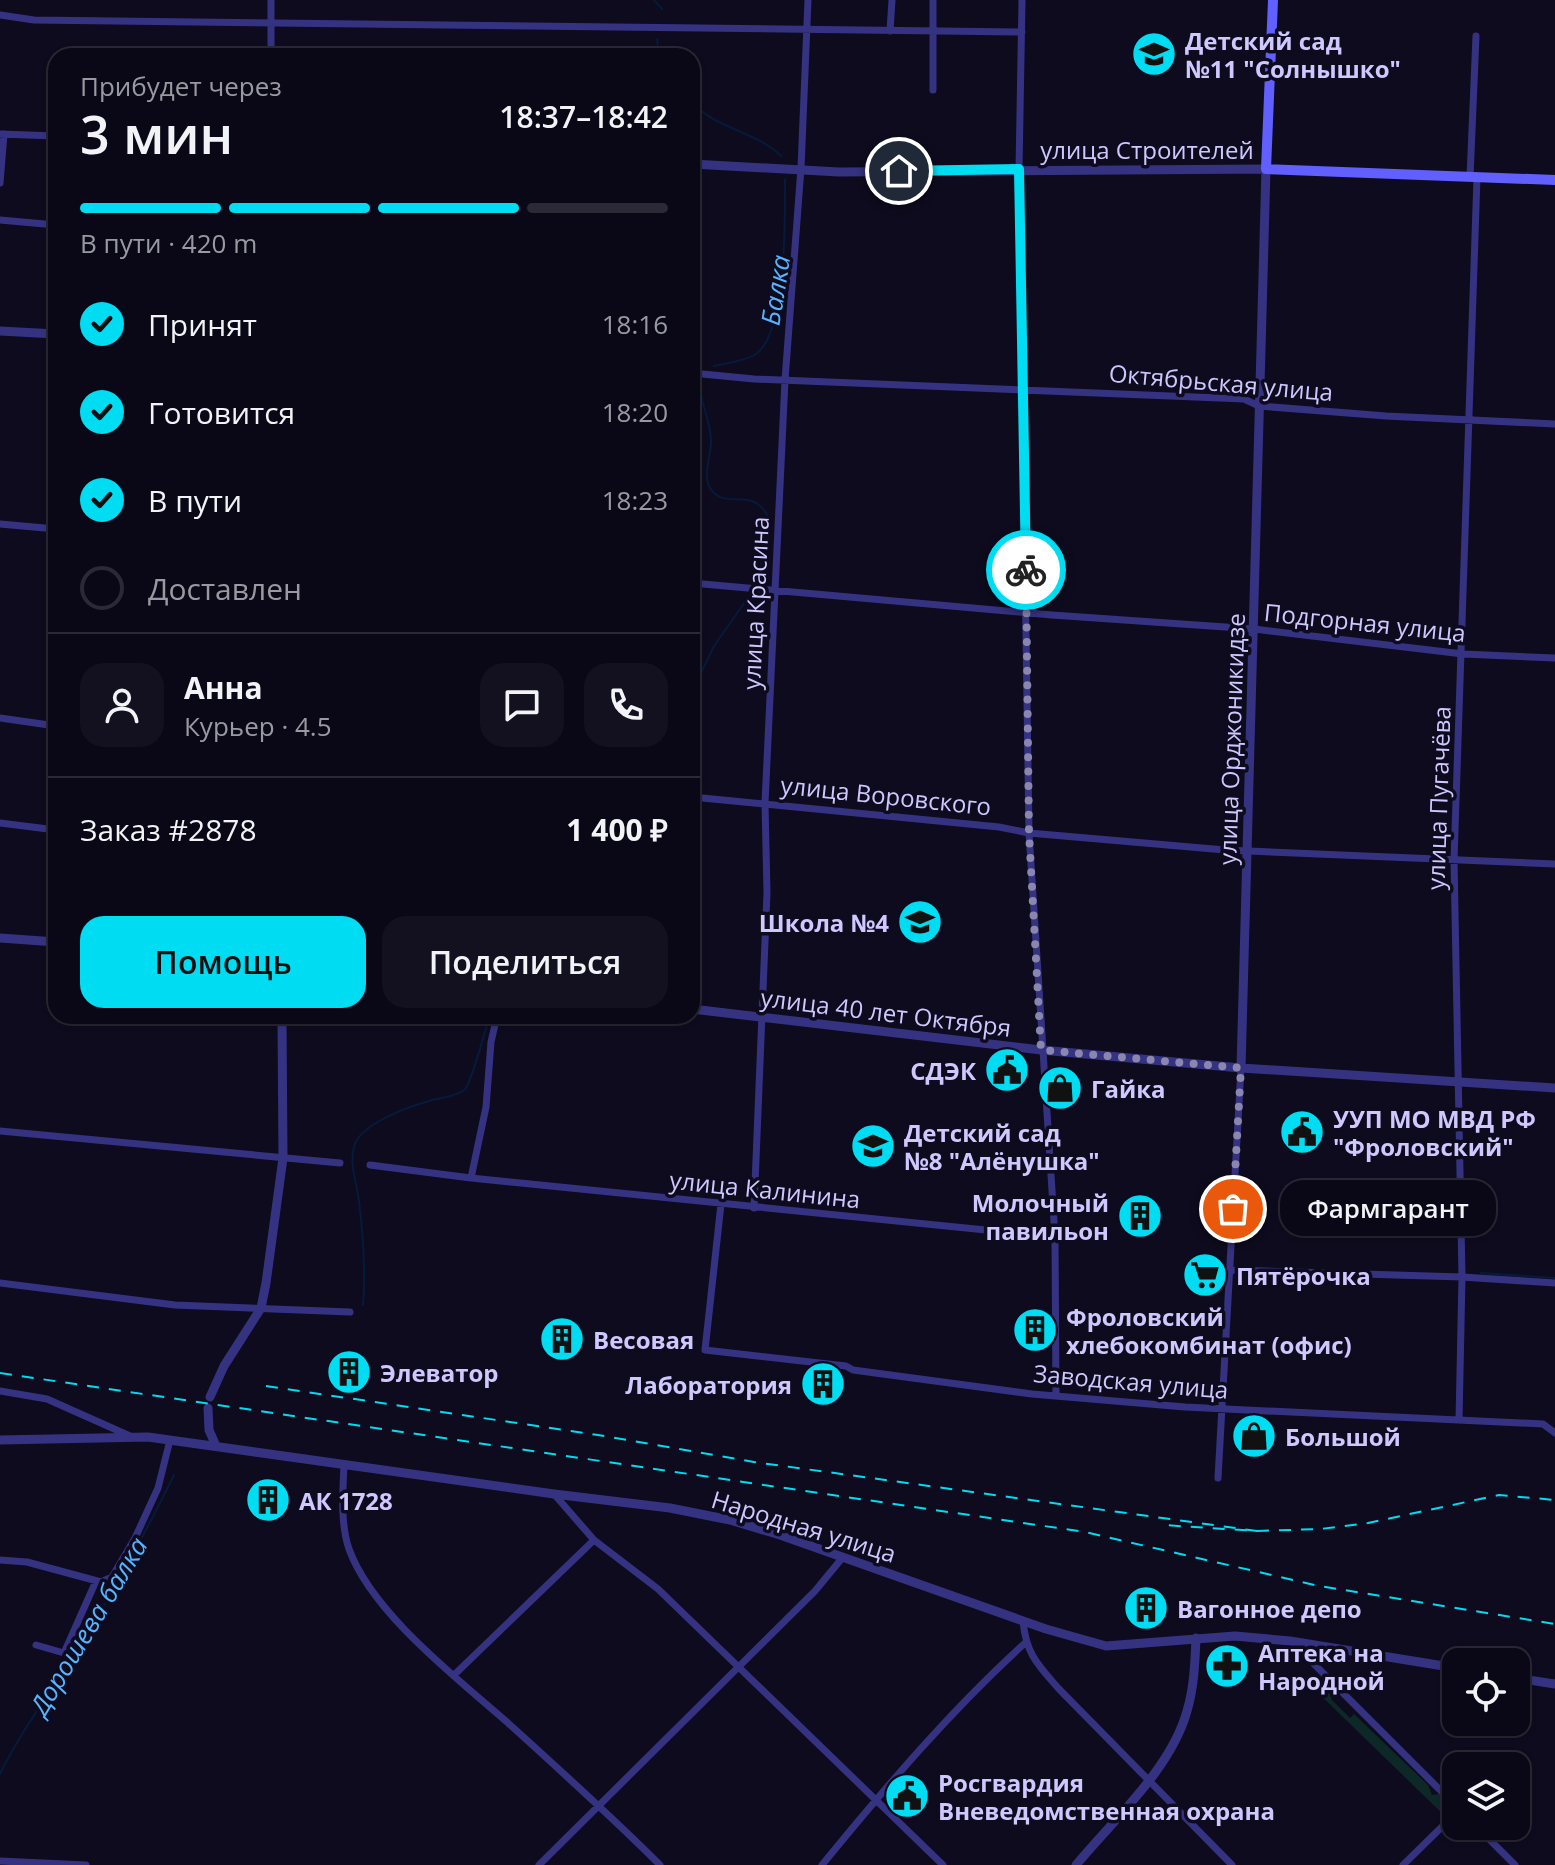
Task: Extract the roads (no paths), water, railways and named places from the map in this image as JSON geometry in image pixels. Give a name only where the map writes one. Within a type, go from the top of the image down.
[{"type":"main road","name":"улица Орджоникидзе","points":[[1266,169],[1273,0]]},
{"type":"main road","name":"улица Строителей","points":[[1266,169],[1555,180]]},
{"type":"street","points":[[271,0],[271,48]]},
{"type":"street","name":"улица Красина","points":[[754,1208],[767,893],[765,803],[785,380],[801,168],[808,0]]},
{"type":"street","points":[[890,31],[892,0]]},
{"type":"street","points":[[933,0],[933,90]]},
{"type":"street","points":[[1022,0],[1019,169],[1029,833],[1055,1237],[1056,1396]]},
{"type":"street","points":[[0,15],[24,19],[1022,32]]},
{"type":"street","name":"улица Пугачёва","points":[[1459,1420],[1462,1277],[1454,860],[1463,654],[1476,36]]},
{"type":"street","points":[[0,183],[2,134],[48,136]]},
{"type":"street","name":"улица Строителей","points":[[700,164],[839,172],[1266,169]]},
{"type":"street","name":"улица Орджоникидзе","points":[[1218,1478],[1241,1068],[1266,169]]},
{"type":"street","points":[[0,220],[48,224]]},
{"type":"street","points":[[0,331],[48,334]]},
{"type":"street","name":"Октябрьская улица","points":[[700,374],[785,380],[1244,399],[1259,406],[1555,424]]},
{"type":"street","points":[[0,524],[48,528]]},
{"type":"street","name":"Подгорная улица","points":[[700,584],[1027,613],[1254,629],[1463,654],[1555,658]]},
{"type":"street","points":[[0,718],[48,725]]},
{"type":"street","name":"улица Воровского","points":[[700,798],[1029,833],[1248,850],[1555,864]]},
{"type":"street","points":[[0,823],[48,829]]},
{"type":"street","points":[[0,938],[48,941]]},
{"type":"street","name":"улица 40 лет Октября","points":[[700,1010],[1041,1050],[1241,1068],[1555,1088]]},
{"type":"street","points":[[210,1397],[220,1373],[261,1308],[266,1283],[283,1158],[282,1024]]},
{"type":"street","points":[[471,1178],[486,1107],[495,1024]]},
{"type":"street","points":[[0,1131],[340,1163]]},
{"type":"street","name":"улица Калинина","points":[[370,1165],[754,1208],[1055,1237]]},
{"type":"street","name":"Заводская улица","points":[[721,1204],[705,1350],[846,1366],[853,1370],[1056,1396],[1223,1409],[1543,1424],[1555,1432]]},
{"type":"street","points":[[1230,1270],[1555,1283]]},
{"type":"street","points":[[0,1283],[175,1305],[350,1312]]},
{"type":"street","name":"Народная улица","points":[[0,1391],[47,1399],[130,1436]]},
{"type":"street","points":[[208,1408],[209,1430],[216,1446]]},
{"type":"street","name":"Народная улица","points":[[0,1440],[130,1436],[170,1440],[670,1508],[730,1520],[1023,1621],[1106,1646],[1235,1636],[1290,1641],[1442,1666]]},
{"type":"street","points":[[0,1560],[27,1562],[101,1582],[112,1577],[135,1538],[158,1488],[170,1440]]},
{"type":"street","points":[[344,1464],[343,1499],[348,1547],[367,1585],[407,1631],[601,1807],[660,1865]]},
{"type":"street","points":[[554,1494],[594,1540],[635,1569],[943,1865]]},
{"type":"street","points":[[454,1675],[594,1540]]},
{"type":"street","points":[[539,1865],[601,1807],[815,1591],[843,1557]]},
{"type":"street","points":[[36,1645],[64,1653],[96,1581]]},
{"type":"street","points":[[1023,1621],[1025,1643],[1032,1658],[1232,1865]]},
{"type":"street","points":[[1076,1865],[1149,1780],[1176,1741],[1187,1712],[1193,1682],[1196,1638]]},
{"type":"street","points":[[1290,1641],[1442,1792]]},
{"type":"street","points":[[822,1865],[876,1800],[979,1687],[1025,1643]]},
{"type":"street","points":[[1530,1680],[1555,1684]]},
{"type":"street","points":[[1403,1865],[1442,1827]]},
{"type":"street","points":[[1490,1840],[1515,1865]]},
{"type":"street","points":[[0,1861],[86,1865]]},
{"type":"waterway","name":"Балка","points":[[654,0],[662,9]]},
{"type":"waterway","name":"Балка","points":[[657,39],[658,48]]},
{"type":"waterway","name":"Балка","points":[[700,110],[760,141],[781,156]]},
{"type":"waterway","name":"Балка","points":[[714,366],[756,354],[766,342],[774,323],[782,272],[785,179]]},
{"type":"waterway","name":"Дорошева балка","points":[[701,382],[701,396],[711,435],[707,474],[709,486],[726,499],[750,500],[758,504],[771,524],[757,581]]},
{"type":"waterway","name":"Дорошева балка","points":[[700,675],[714,646],[747,599]]},
{"type":"waterway","name":"Дорошева балка","points":[[363,1305],[364,1253],[353,1167],[354,1147],[374,1124],[409,1107],[464,1090],[488,1024]]},
{"type":"waterway","points":[[1481,1273],[1555,1278]]},
{"type":"waterway","name":"Дорошева балка","points":[[0,1774],[112,1591],[174,1475]]},
{"type":"railway","points":[[0,1373],[1085,1532],[1319,1586],[1555,1624]]},
{"type":"railway","points":[[266,1386],[598,1435],[754,1462],[1257,1531],[1163,1525]]},
{"type":"railway","points":[[1257,1531],[1320,1529],[1368,1523],[1499,1495],[1555,1500]]},
{"type":"place","name":"Детский сад №11 \"Солнышко\"","points":[[1154,54]]},
{"type":"place","name":"Школа №4","points":[[920,922]]},
{"type":"place","name":"СДЭК","points":[[1007,1070]]},
{"type":"place","name":"Гайка","points":[[1060,1088]]},
{"type":"place","name":"УУП МО МВД РФ \"Фроловский\"","points":[[1302,1132]]},
{"type":"place","name":"Детский сад №8 \"Алёнушка\"","points":[[873,1146]]},
{"type":"place","name":"Фармгарант","points":[[1233,1209]]},
{"type":"place","name":"Молочный павильон","points":[[1140,1216]]},
{"type":"place","name":"Пятёрочка","points":[[1205,1275]]},
{"type":"place","name":"Фроловский хлебокомбинат (офис)","points":[[1035,1330]]},
{"type":"place","name":"Весовая","points":[[562,1339]]},
{"type":"place","name":"Элеватор","points":[[349,1372]]},
{"type":"place","name":"Лаборатория","points":[[823,1384]]},
{"type":"place","name":"Большой","points":[[1254,1436]]},
{"type":"place","name":"АК 1728","points":[[268,1500]]},
{"type":"place","name":"Вагонное депо","points":[[1146,1608]]},
{"type":"place","name":"Аптека на Народной","points":[[1227,1666]]},
{"type":"place","name":"Росгвардия Вневедомственная охрана","points":[[907,1796]]}]
